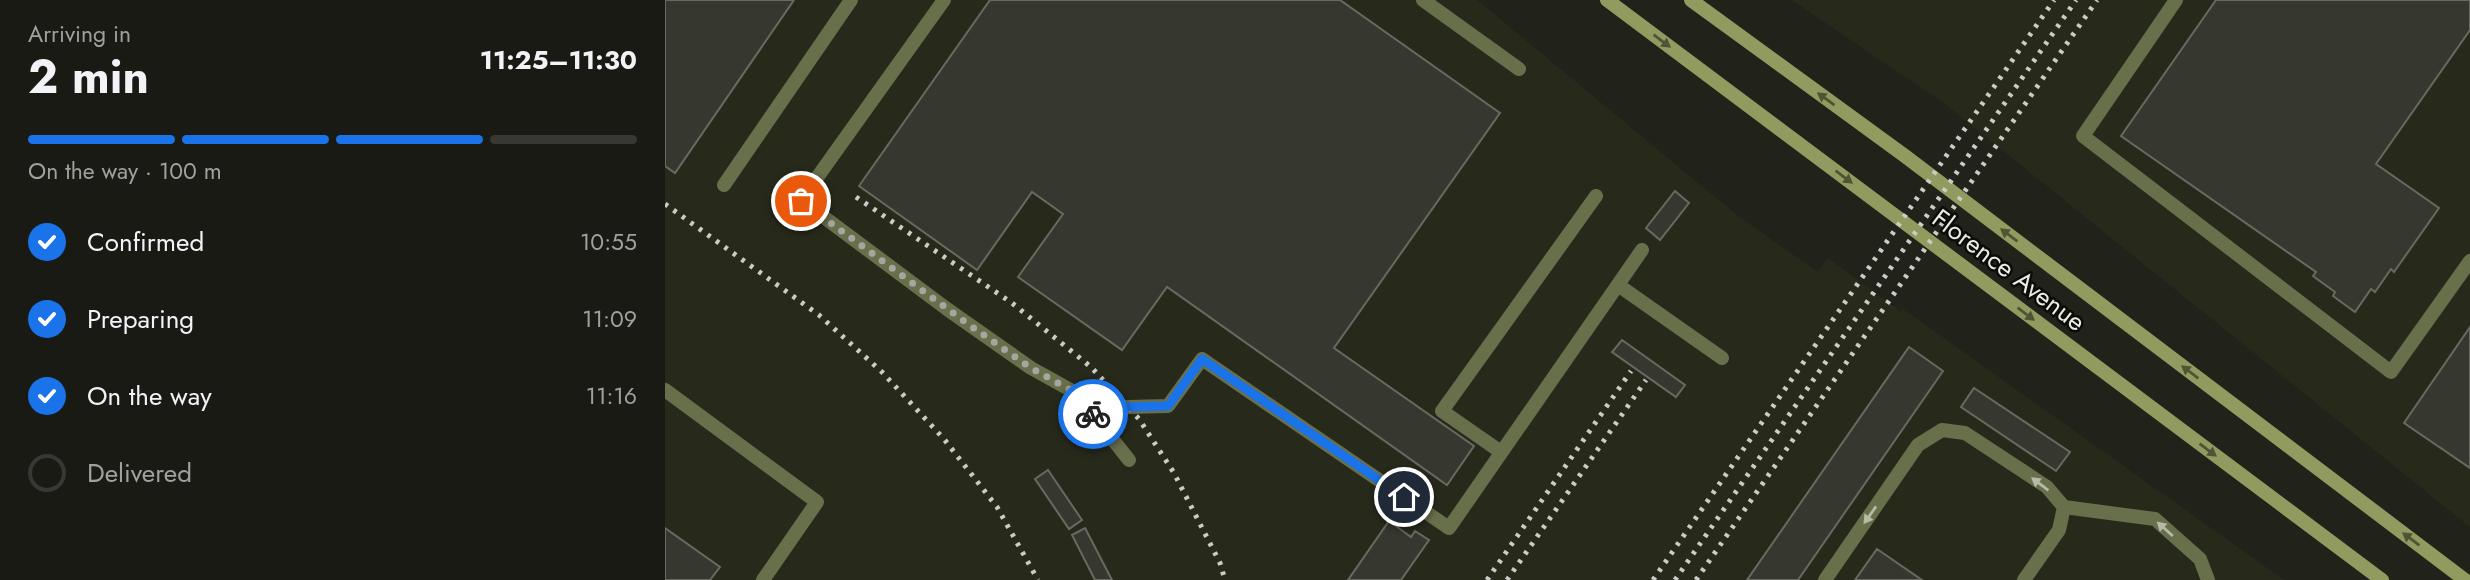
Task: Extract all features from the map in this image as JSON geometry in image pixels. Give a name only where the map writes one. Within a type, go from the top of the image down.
[{"type":"main road","name":"Florence Avenue","points":[[1607,0],[2382,580]]},
{"type":"main road","name":"Florence Avenue","points":[[1691,0],[1916,165],[2465,580]]},
{"type":"lane","points":[[724,185],[851,0]]},
{"type":"lane","points":[[944,0],[801,201],[1031,368],[1076,393],[1129,460]]},
{"type":"lane","points":[[1423,0],[1519,69]]},
{"type":"lane","points":[[2176,0],[2083,136],[2391,372],[2470,261]]},
{"type":"lane","points":[[1501,452],[1442,411],[1596,196]]},
{"type":"lane","points":[[1096,419],[1128,407],[1168,406],[1202,359],[1449,528],[1642,250]]},
{"type":"lane","points":[[1618,285],[1722,358]]},
{"type":"lane","points":[[665,390],[817,502],[763,580]]},
{"type":"lane","points":[[1825,580],[1918,445],[1942,430],[1965,433],[2047,487],[2064,507],[2155,519],[2200,559],[2208,580]]},
{"type":"lane","points":[[2024,580],[2059,530],[2064,507]]},
{"type":"shaded area","points":[[665,0],[1477,0],[1738,216],[1818,272],[1828,258],[2284,580],[665,580]]},
{"type":"shaded area","points":[[1792,0],[2470,0],[2470,527],[1945,104]]},
{"type":"building","points":[[665,0],[794,0],[675,173],[665,166]]},
{"type":"building","points":[[990,0],[1340,0],[1500,113],[1334,348],[1474,446],[1447,485],[1167,287],[1122,350],[1018,277],[1063,214],[1032,192],[977,270],[859,186]]},
{"type":"building","points":[[2216,0],[2470,0],[2470,30],[2376,164],[2439,208],[2394,272],[2391,269],[2375,292],[2371,289],[2355,312],[2333,296],[2335,292],[2313,276],[2316,272],[2121,136]]},
{"type":"building","points":[[1675,191],[1689,203],[1660,240],[1646,228]]},
{"type":"building","points":[[2470,327],[2470,468],[2404,423]]},
{"type":"building","points":[[1622,340],[1685,385],[1676,397],[1612,352]]},
{"type":"building","points":[[1909,347],[1943,371],[1798,580],[1747,580]]},
{"type":"building","points":[[1974,388],[2070,452],[2056,471],[1961,407]]},
{"type":"building","points":[[1048,470],[1082,520],[1069,529],[1035,479]]},
{"type":"building","points":[[1389,521],[1411,537],[1415,531],[1429,540],[1401,580],[1348,580]]},
{"type":"building","points":[[665,528],[720,567],[710,580],[665,580]]},
{"type":"building","points":[[1085,528],[1112,580],[1095,580],[1072,535]]},
{"type":"building","points":[[1877,549],[1922,580],[1855,580]]},
{"type":"railway","points":[[1653,580],[2054,0]]},
{"type":"railway","points":[[1675,580],[2076,0]]},
{"type":"railway","points":[[1696,580],[2097,0]]},
{"type":"railway","points":[[856,197],[1012,303],[1091,367],[1139,419],[1174,473],[1220,563],[1225,580]]},
{"type":"railway","points":[[665,204],[819,315],[882,372],[944,439],[997,507],[1038,580]]},
{"type":"railway","points":[[1487,580],[1631,371]]},
{"type":"railway","points":[[1507,580],[1646,380]]},
{"type":"way so far","points":[[801,201],[1031,368],[1076,393],[1093,414]]},
{"type":"route","points":[[1093,414],[1096,419],[1128,407],[1168,406],[1202,359],[1404,497]]}]
